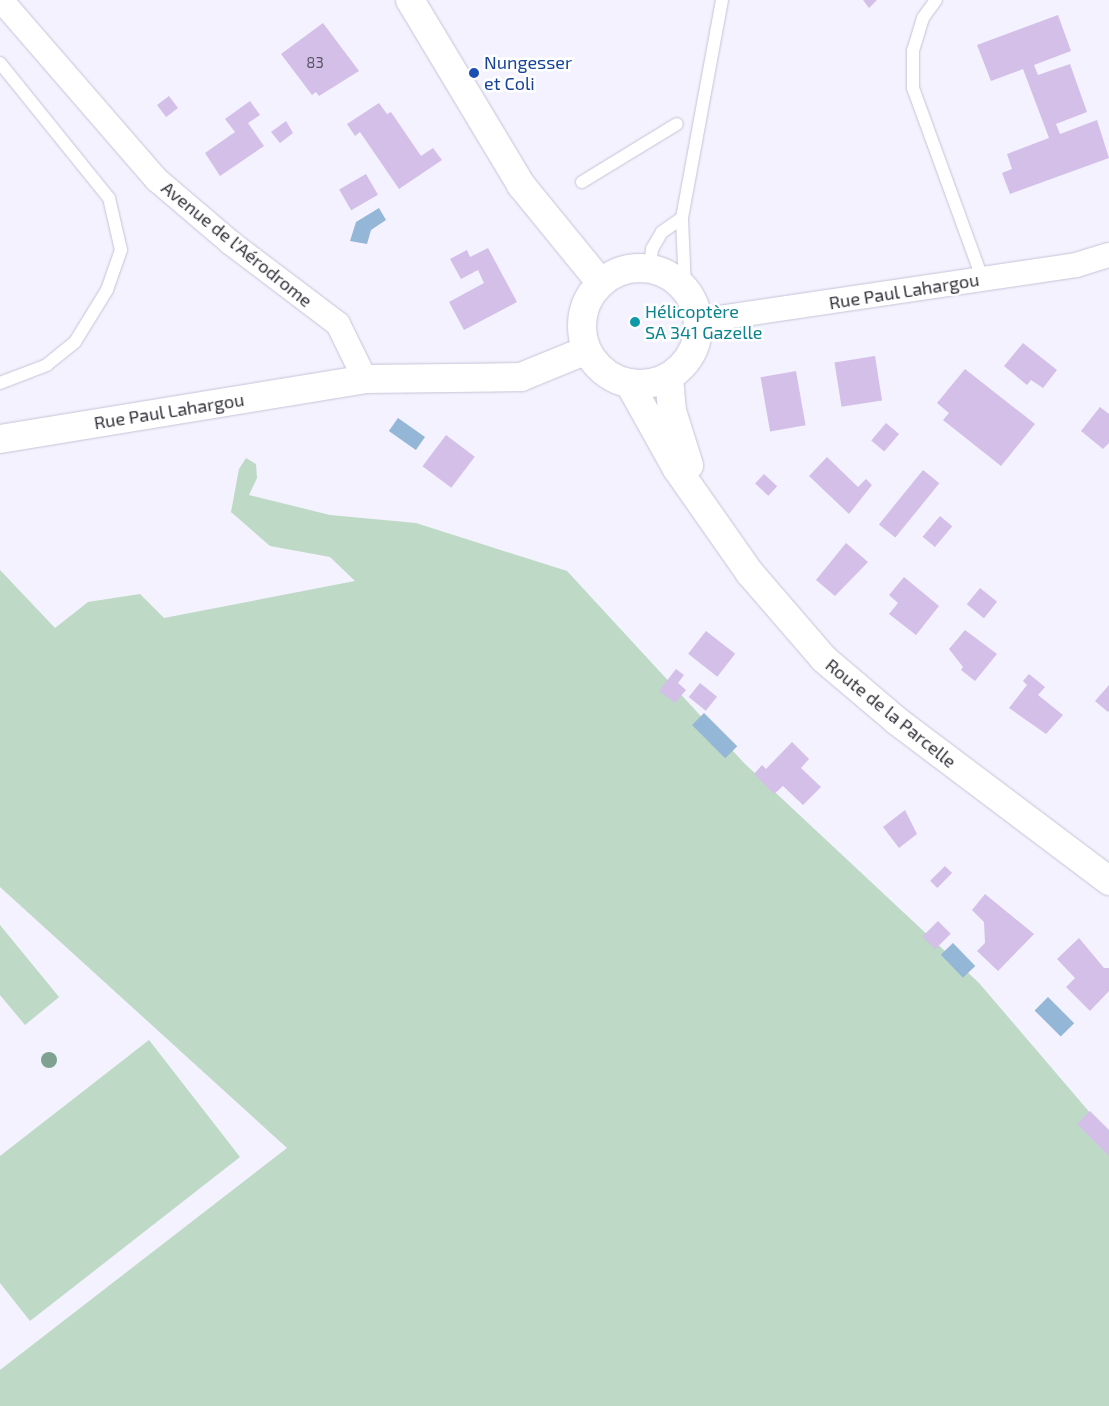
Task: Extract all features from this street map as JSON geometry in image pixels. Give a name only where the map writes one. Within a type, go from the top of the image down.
[{"type":"main road","points":[[410,0],[521,185],[600,282]]},
{"type":"main road","points":[[631,268],[650,268],[670,275],[685,288],[698,321],[692,353],[669,377],[653,383],[629,383],[598,367],[587,350],[582,315],[600,282],[631,268]]},
{"type":"main road","name":"Rue Paul Lahargou","points":[[0,439],[352,381],[521,377],[587,350]]},
{"type":"main road","name":"Route de la Parcelle","points":[[669,377],[682,448],[708,511]]},
{"type":"main road","name":"Route de la Parcelle","points":[[629,383],[677,469],[749,572],[836,670],[1109,881]]},
{"type":"street","name":"Avenue de l'Aérodrome","points":[[1,0],[157,180],[230,244],[338,324],[352,381]]},
{"type":"street","name":"Rue Paul Lahargou","points":[[698,321],[1076,265],[1109,255]]},
{"type":"lane","points":[[685,288],[682,218],[722,0]]},
{"type":"lane","points":[[936,0],[923,18],[912,50],[913,88],[982,278]]},
{"type":"lane","points":[[0,64],[110,198],[121,250],[107,290],[75,342],[47,365],[0,382]]},
{"type":"lane","points":[[582,182],[677,124]]},
{"type":"lane","points":[[650,268],[652,249],[662,232],[682,218]]},
{"type":"green space","points":[[246,458],[256,464],[257,478],[249,495],[330,515],[416,523],[567,571],[745,764],[979,983],[1109,1135],[1109,1406],[0,1406],[0,1370],[287,1148],[0,887],[0,570],[55,628],[88,602],[140,594],[164,618],[355,581],[330,557],[270,546],[231,512],[239,469]]},
{"type":"green space","points":[[0,925],[59,997],[25,1025],[0,995]]},
{"type":"green space","points":[[149,1040],[240,1157],[30,1321],[0,1283],[0,1156]]},
{"type":"water","points":[[379,208],[386,220],[371,230],[367,244],[350,241],[356,222]]},
{"type":"water","points":[[398,418],[425,437],[416,450],[389,431]]},
{"type":"water","points":[[704,713],[737,746],[725,758],[692,725]]},
{"type":"water","points":[[953,943],[975,966],[963,978],[941,955]]},
{"type":"water","points":[[1048,997],[1074,1023],[1061,1037],[1035,1010]]},
{"type":"building","points":[[863,0],[877,0],[869,8]]},
{"type":"building","points":[[1058,15],[1071,51],[1034,65],[1038,75],[1070,64],[1087,112],[1056,124],[1060,134],[1097,120],[1109,158],[1010,194],[1002,173],[1012,169],[1007,154],[1049,138],[1023,69],[991,81],[977,45]]},
{"type":"building","points":[[323,23],[359,71],[319,96],[316,92],[312,95],[281,54]]},
{"type":"building","points":[[169,96],[178,108],[166,117],[157,105]]},
{"type":"building","points":[[250,101],[260,115],[248,123],[264,146],[220,176],[205,153],[235,132],[225,119]]},
{"type":"building","points":[[379,103],[387,114],[391,112],[421,156],[433,148],[442,160],[399,189],[360,132],[355,136],[347,124]]},
{"type":"building","points":[[286,121],[293,133],[280,143],[271,132]]},
{"type":"building","points":[[366,174],[378,195],[351,210],[339,190]]},
{"type":"building","points":[[488,248],[517,302],[464,330],[449,302],[484,283],[478,270],[461,279],[450,259],[467,250],[470,257]]},
{"type":"building","points":[[1023,343],[1057,370],[1043,388],[1031,380],[1027,385],[1004,366]]},
{"type":"building","points":[[875,356],[882,400],[842,407],[835,362]]},
{"type":"building","points":[[965,369],[1035,424],[1001,466],[943,420],[949,413],[937,403]]},
{"type":"building","points":[[796,371],[806,425],[770,431],[761,377]]},
{"type":"building","points":[[1100,407],[1109,414],[1109,443],[1103,449],[1081,431]]},
{"type":"building","points":[[886,423],[899,434],[884,452],[871,441]]},
{"type":"building","points":[[446,435],[475,457],[451,488],[423,466]]},
{"type":"building","points":[[827,457],[858,487],[866,479],[872,485],[849,514],[809,476]]},
{"type":"building","points":[[923,470],[939,483],[895,538],[879,524]]},
{"type":"building","points":[[764,474],[777,486],[768,496],[755,484]]},
{"type":"building","points":[[940,516],[952,526],[935,547],[923,537]]},
{"type":"building","points":[[846,543],[868,562],[835,596],[816,580]]},
{"type":"building","points":[[904,577],[939,606],[916,635],[889,614],[898,603],[889,595]]},
{"type":"building","points":[[980,588],[997,602],[984,618],[967,604]]},
{"type":"building","points":[[965,630],[997,654],[975,681],[961,670],[963,667],[949,649]]},
{"type":"building","points":[[706,631],[735,654],[717,677],[688,654]]},
{"type":"building","points":[[676,669],[684,675],[678,683],[686,690],[675,703],[659,691]]},
{"type":"building","points":[[1029,674],[1045,687],[1038,695],[1063,715],[1046,734],[1009,708],[1027,685],[1023,681]]},
{"type":"building","points":[[700,683],[717,697],[706,711],[689,697]]},
{"type":"building","points":[[1109,685],[1109,711],[1108,712],[1095,701]]},
{"type":"building","points":[[792,742],[809,759],[801,768],[821,787],[803,805],[783,786],[774,794],[754,774],[762,765],[766,769]]},
{"type":"building","points":[[905,810],[917,834],[899,848],[883,827]]},
{"type":"building","points":[[945,866],[952,873],[937,888],[930,881]]},
{"type":"building","points":[[985,894],[1034,934],[998,971],[977,951],[985,943],[984,922],[972,910]]},
{"type":"building","points":[[938,921],[951,934],[935,949],[922,937]]},
{"type":"building","points":[[1079,938],[1104,968],[1109,968],[1109,991],[1090,1011],[1066,987],[1075,978],[1057,959]]},
{"type":"building","points":[[1090,1111],[1109,1130],[1109,1156],[1077,1124]]},
{"type":"place","name":"Nungesser et Coli","points":[[474,73]]},
{"type":"place","name":"Hélicoptère SA 341 Gazelle","points":[[635,322]]}]
